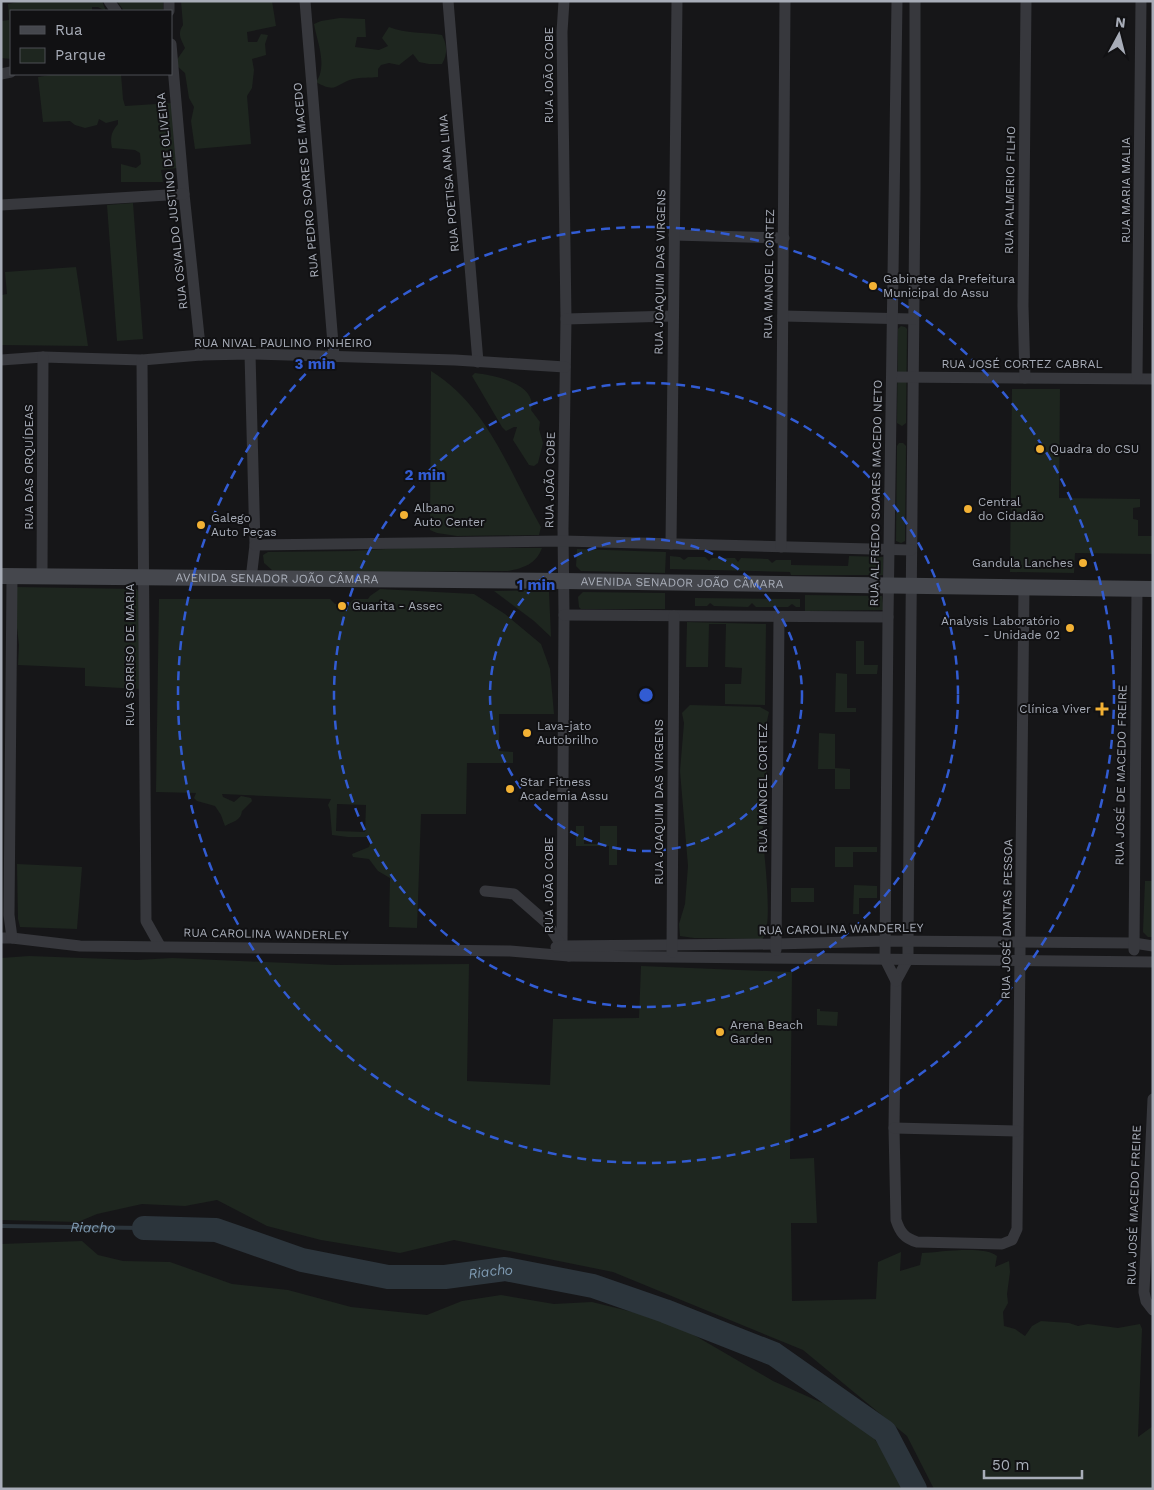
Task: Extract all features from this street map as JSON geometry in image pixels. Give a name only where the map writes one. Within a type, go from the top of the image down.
[{"type":"main road","name":"AVENIDA SENADOR JOÃO CÂMARA","points":[[7,576],[1145,589]]},
{"type":"street","name":"RUA PEDRO SOARES DE MACEDO","points":[[304,1],[334,356]]},
{"type":"street","name":"RUA POETISA ANA LIMA","points":[[448,1],[478,362]]},
{"type":"street","name":"RUA JOÃO COBE","points":[[564,1],[562,32],[566,319],[563,541],[562,946],[569,956]]},
{"type":"street","name":"RUA JOAQUIM DAS VIRGENS","points":[[671,544],[677,1]]},
{"type":"street","name":"RUA MANOEL CORTEZ","points":[[781,547],[785,1]]},
{"type":"street","name":"RUA ALFREDO SOARES MACEDO NETO","points":[[897,1],[888,585],[885,959],[896,982],[894,1210],[899,1231],[906,1238],[916,1242],[1002,1244]]},
{"type":"street","name":"RUA ALFREDO SOARES MACEDO NETO","points":[[896,982],[908,959],[915,1]]},
{"type":"street","name":"RUA PALMERIO FILHO","points":[[1025,378],[1023,296],[1026,1]]},
{"type":"street","name":"RUA MARIA MALIA","points":[[1137,378],[1141,1]]},
{"type":"street","name":"RUA OSVALDO JUSTINO DE OLIVEIRA","points":[[172,52],[184,194],[201,355]]},
{"type":"street","points":[[894,189],[915,189]]},
{"type":"street","points":[[1,205],[184,194]]},
{"type":"street","points":[[674,235],[784,238]]},
{"type":"street","points":[[566,319],[673,316]]},
{"type":"street","points":[[783,316],[913,319]]},
{"type":"street","name":"RUA NIVAL PAULINO PINHEIRO","points":[[1,360],[43,357],[142,360],[201,355],[250,354],[565,367]]},
{"type":"street","points":[[250,354],[255,545],[251,579]]},
{"type":"street","name":"RUA DAS ORQUÍDEAS","points":[[42,576],[43,357]]},
{"type":"street","name":"RUA SORRISO DE MARIA","points":[[142,360],[146,921],[160,946]]},
{"type":"street","name":"RUA JOSÉ CORTEZ CABRAL","points":[[892,377],[1153,379]]},
{"type":"street","points":[[890,437],[912,437]]},
{"type":"street","points":[[255,545],[563,541],[911,550]]},
{"type":"street","points":[[7,576],[9,915],[7,938]]},
{"type":"street","name":"RUA JOSÉ DANTAS PESSOA","points":[[1002,1244],[1012,1240],[1016,1229],[1021,960],[1024,587]]},
{"type":"street","name":"RUA JOSÉ DE MACEDO FREIRE","points":[[1134,961],[1145,589]]},
{"type":"street","points":[[564,616],[888,617]]},
{"type":"street","name":"RUA JOAQUIM DAS VIRGENS","points":[[672,958],[674,616]]},
{"type":"street","name":"RUA MANOEL CORTEZ","points":[[776,959],[778,617]]},
{"type":"street","points":[[888,636],[910,636]]},
{"type":"street","points":[[485,891],[514,894],[547,923],[562,946]]},
{"type":"street","name":"RUA CAROLINA WANDERLEY","points":[[7,938],[80,946],[510,951],[569,956],[672,958],[1153,962]]},
{"type":"street","name":"RUA CAROLINA WANDERLEY","points":[[530,954],[562,946],[886,941],[1134,944],[1153,946]]},
{"type":"street","name":"RUA JOSÉ MACEDO FREIRE","points":[[1153,1099],[1144,1292],[1146,1300],[1153,1310]]},
{"type":"street","points":[[894,1128],[1017,1130]]},
{"type":"green space","points":[[22,1],[102,1],[106,10],[92,7],[92,10],[10,10],[10,59],[1,58],[1,21],[9,20],[8,4]]},
{"type":"green space","points":[[117,1],[163,1],[163,10],[123,10]]},
{"type":"green space","points":[[181,1],[272,1],[276,26],[247,32],[248,42],[257,42],[261,34],[268,35],[265,44],[266,55],[252,59],[254,70],[252,88],[247,96],[251,144],[195,149],[191,121],[194,107],[189,98],[185,73],[177,66],[176,61],[185,48],[180,34],[183,25]]},
{"type":"green space","points":[[340,18],[365,19],[366,37],[357,37],[355,47],[379,50],[388,46],[382,38],[389,27],[408,32],[442,35],[446,50],[444,60],[442,64],[429,64],[419,62],[413,54],[399,65],[389,63],[381,65],[378,69],[378,77],[353,79],[332,88],[323,86],[316,82],[321,69],[321,62],[314,24]]},
{"type":"green space","points":[[50,75],[121,75],[125,106],[172,103],[177,168],[161,170],[163,182],[121,182],[121,164],[136,168],[141,164],[140,153],[135,150],[112,148],[112,135],[118,120],[106,123],[99,119],[97,125],[85,128],[75,125],[70,121],[43,122],[38,77]]},
{"type":"green space","points":[[133,203],[143,339],[117,341],[107,205]]},
{"type":"green space","points":[[76,267],[88,346],[1,345],[1,295],[7,294],[5,272]]},
{"type":"green space","points":[[901,326],[907,329],[906,423],[902,426],[897,423],[898,329]]},
{"type":"green space","points":[[431,371],[451,385],[468,402],[482,421],[541,527],[539,535],[457,536],[430,530]]},
{"type":"green space","points":[[475,373],[513,382],[528,394],[531,401],[531,410],[540,422],[539,429],[543,443],[538,463],[534,466],[529,465],[513,440],[517,427],[506,431],[502,427],[472,376]]},
{"type":"green space","points":[[1012,389],[1060,389],[1059,498],[1140,499],[1140,507],[1133,508],[1133,519],[1138,520],[1138,536],[1153,536],[1153,554],[1075,553],[1074,573],[1010,572]]},
{"type":"green space","points":[[899,443],[903,443],[906,446],[905,541],[901,543],[896,541],[897,446]]},
{"type":"green space","points":[[401,548],[542,548],[533,562],[508,571],[346,572],[272,570],[264,563],[263,555],[268,552],[353,551]]},
{"type":"green space","points":[[577,549],[666,552],[665,573],[581,571],[576,566]]},
{"type":"green space","points":[[670,556],[680,557],[684,560],[688,557],[705,557],[709,561],[712,558],[735,558],[738,562],[741,558],[768,559],[772,563],[776,560],[791,560],[791,565],[848,566],[849,556],[883,557],[883,575],[791,575],[790,572],[670,569]]},
{"type":"green space","points":[[16,587],[137,589],[141,597],[140,689],[85,686],[85,668],[18,665],[19,645],[15,611]]},
{"type":"green space","points":[[380,589],[474,594],[505,614],[541,644],[550,669],[554,714],[499,714],[499,751],[513,752],[513,763],[467,763],[466,814],[421,814],[417,928],[389,927],[390,878],[378,871],[369,859],[353,857],[352,854],[369,847],[371,841],[369,837],[332,835],[328,805],[331,799],[222,794],[223,797],[234,802],[241,796],[251,798],[252,801],[242,811],[238,819],[225,826],[215,806],[197,801],[194,798],[196,793],[156,792],[159,599],[330,599],[335,604],[340,604],[340,601],[344,601],[344,604],[349,604],[354,599],[368,599]],"holes":[[[337,804],[366,805],[365,832],[336,831]]]},
{"type":"green space","points":[[542,590],[549,592],[551,637],[534,621],[494,591]]},
{"type":"green space","points":[[583,592],[665,593],[665,609],[581,609],[578,597]]},
{"type":"green space","points":[[805,595],[882,596],[884,610],[805,611]]},
{"type":"green space","points":[[695,598],[800,599],[800,607],[792,604],[788,607],[756,607],[752,603],[748,607],[714,606],[710,603],[707,606],[695,606]]},
{"type":"green space","points":[[687,622],[766,624],[765,705],[725,704],[725,684],[741,684],[742,668],[725,667],[726,624],[709,624],[708,667],[686,667]]},
{"type":"green space","points":[[856,641],[864,641],[864,665],[878,665],[877,674],[856,674]]},
{"type":"green space","points":[[836,673],[847,674],[847,708],[856,708],[856,712],[835,712]]},
{"type":"green space","points":[[690,705],[760,707],[769,712],[765,730],[759,741],[764,746],[767,763],[763,838],[768,908],[766,933],[762,939],[680,936],[679,924],[685,904],[688,866],[680,771],[684,723],[682,713]]},
{"type":"green space","points":[[819,733],[835,734],[835,768],[850,769],[850,789],[835,789],[835,769],[818,769]]},
{"type":"green space","points":[[576,826],[584,826],[584,844],[600,844],[600,826],[617,826],[617,865],[609,865],[609,846],[576,846]]},
{"type":"green space","points":[[835,847],[877,847],[877,852],[853,852],[853,867],[835,867]]},
{"type":"green space","points":[[17,864],[82,867],[77,929],[20,927],[18,919]]},
{"type":"green space","points":[[1145,881],[1153,881],[1153,937],[1148,937],[1143,932]]},
{"type":"green space","points":[[854,885],[877,886],[877,898],[859,898],[859,914],[853,914]]},
{"type":"green space","points":[[791,888],[814,888],[814,902],[791,902]]},
{"type":"green space","points":[[29,956],[137,960],[172,958],[334,965],[469,964],[467,1081],[550,1085],[553,1019],[639,1018],[641,966],[792,972],[790,1159],[814,1158],[817,1223],[791,1223],[792,1301],[876,1299],[878,1262],[901,1252],[900,1271],[920,1265],[922,1253],[972,1250],[983,1251],[997,1256],[995,1267],[1009,1261],[1008,1303],[1003,1312],[1004,1326],[1015,1329],[1025,1336],[1032,1326],[1041,1321],[1069,1323],[1078,1326],[1088,1324],[1118,1328],[1140,1324],[1142,1329],[1138,1437],[1153,1426],[1153,1489],[934,1489],[907,1436],[803,1350],[613,1272],[454,1240],[400,1253],[321,1240],[267,1226],[217,1200],[185,1206],[142,1204],[97,1214],[78,1222],[1,1220],[1,958]]},
{"type":"green space","points":[[817,1009],[820,1009],[820,1011],[838,1012],[837,1026],[817,1025]]},
{"type":"green space","points":[[82,1241],[98,1255],[123,1261],[170,1262],[232,1284],[288,1290],[351,1307],[427,1315],[462,1301],[501,1295],[554,1304],[592,1302],[641,1314],[687,1331],[773,1381],[830,1405],[871,1434],[887,1456],[904,1489],[1,1489],[1,1244]]},
{"type":"waterway","name":"Riacho","points":[[1,1226],[144,1228]]},
{"type":"waterway","name":"Riacho","points":[[144,1228],[216,1230],[302,1260],[388,1277],[445,1277],[505,1269],[593,1286],[665,1311],[774,1354],[885,1432],[915,1489]]},
{"type":"place","name":"Gabinete da Prefeitura Municipal do Assu","points":[[873,286]]},
{"type":"place","name":"Quadra do CSU","points":[[1040,449]]},
{"type":"place","name":"Central do Cidadão","points":[[968,509]]},
{"type":"place","name":"Albano Auto Center","points":[[404,515]]},
{"type":"place","name":"Galego Auto Peças","points":[[201,525]]},
{"type":"place","name":"Gandula Lanches","points":[[1083,563]]},
{"type":"place","name":"Guarita - Assec","points":[[342,606]]},
{"type":"place","name":"Analysis Laboratório - Unidade 02","points":[[1070,628]]},
{"type":"place","name":"Clínica Viver","points":[[1102,709]]},
{"type":"place","name":"Lava-jato Autobrilho","points":[[527,733]]},
{"type":"place","name":"Star Fitness Academia Assu","points":[[510,789]]},
{"type":"place","name":"Arena Beach Garden","points":[[720,1032]]}]
